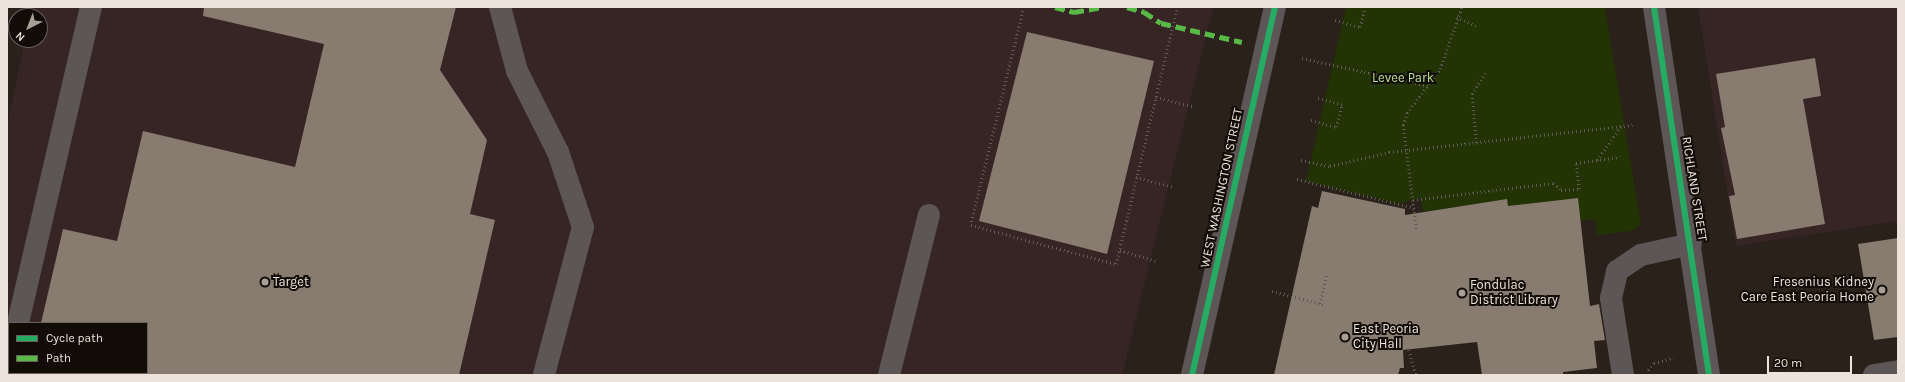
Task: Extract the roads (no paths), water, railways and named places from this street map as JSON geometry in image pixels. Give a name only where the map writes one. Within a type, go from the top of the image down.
[{"type":"street","points":[[18,322],[92,7]]},
{"type":"street","points":[[500,7],[517,71],[558,152],[583,227],[544,375]]},
{"type":"street","name":"WEST WASHINGTON STREET","points":[[1192,375],[1275,7]]},
{"type":"street","name":"RICHLAND STREET","points":[[1654,7],[1691,244],[1709,375]]},
{"type":"street","points":[[890,375],[929,215]]},
{"type":"street","points":[[1623,375],[1611,298],[1617,272],[1641,255],[1691,244]]},
{"type":"street","points":[[1874,375],[1898,371]]},
{"type":"place","name":"Target","points":[[265,282]]},
{"type":"place","name":"Fresenius Kidney Care East Peoria Home","points":[[1882,290]]},
{"type":"place","name":"Fondulac District Library","points":[[1462,293]]},
{"type":"place","name":"East Peoria City Hall","points":[[1345,337]]},
{"type":"park label","name":"Levee Park","points":[[1403,78]]}]
